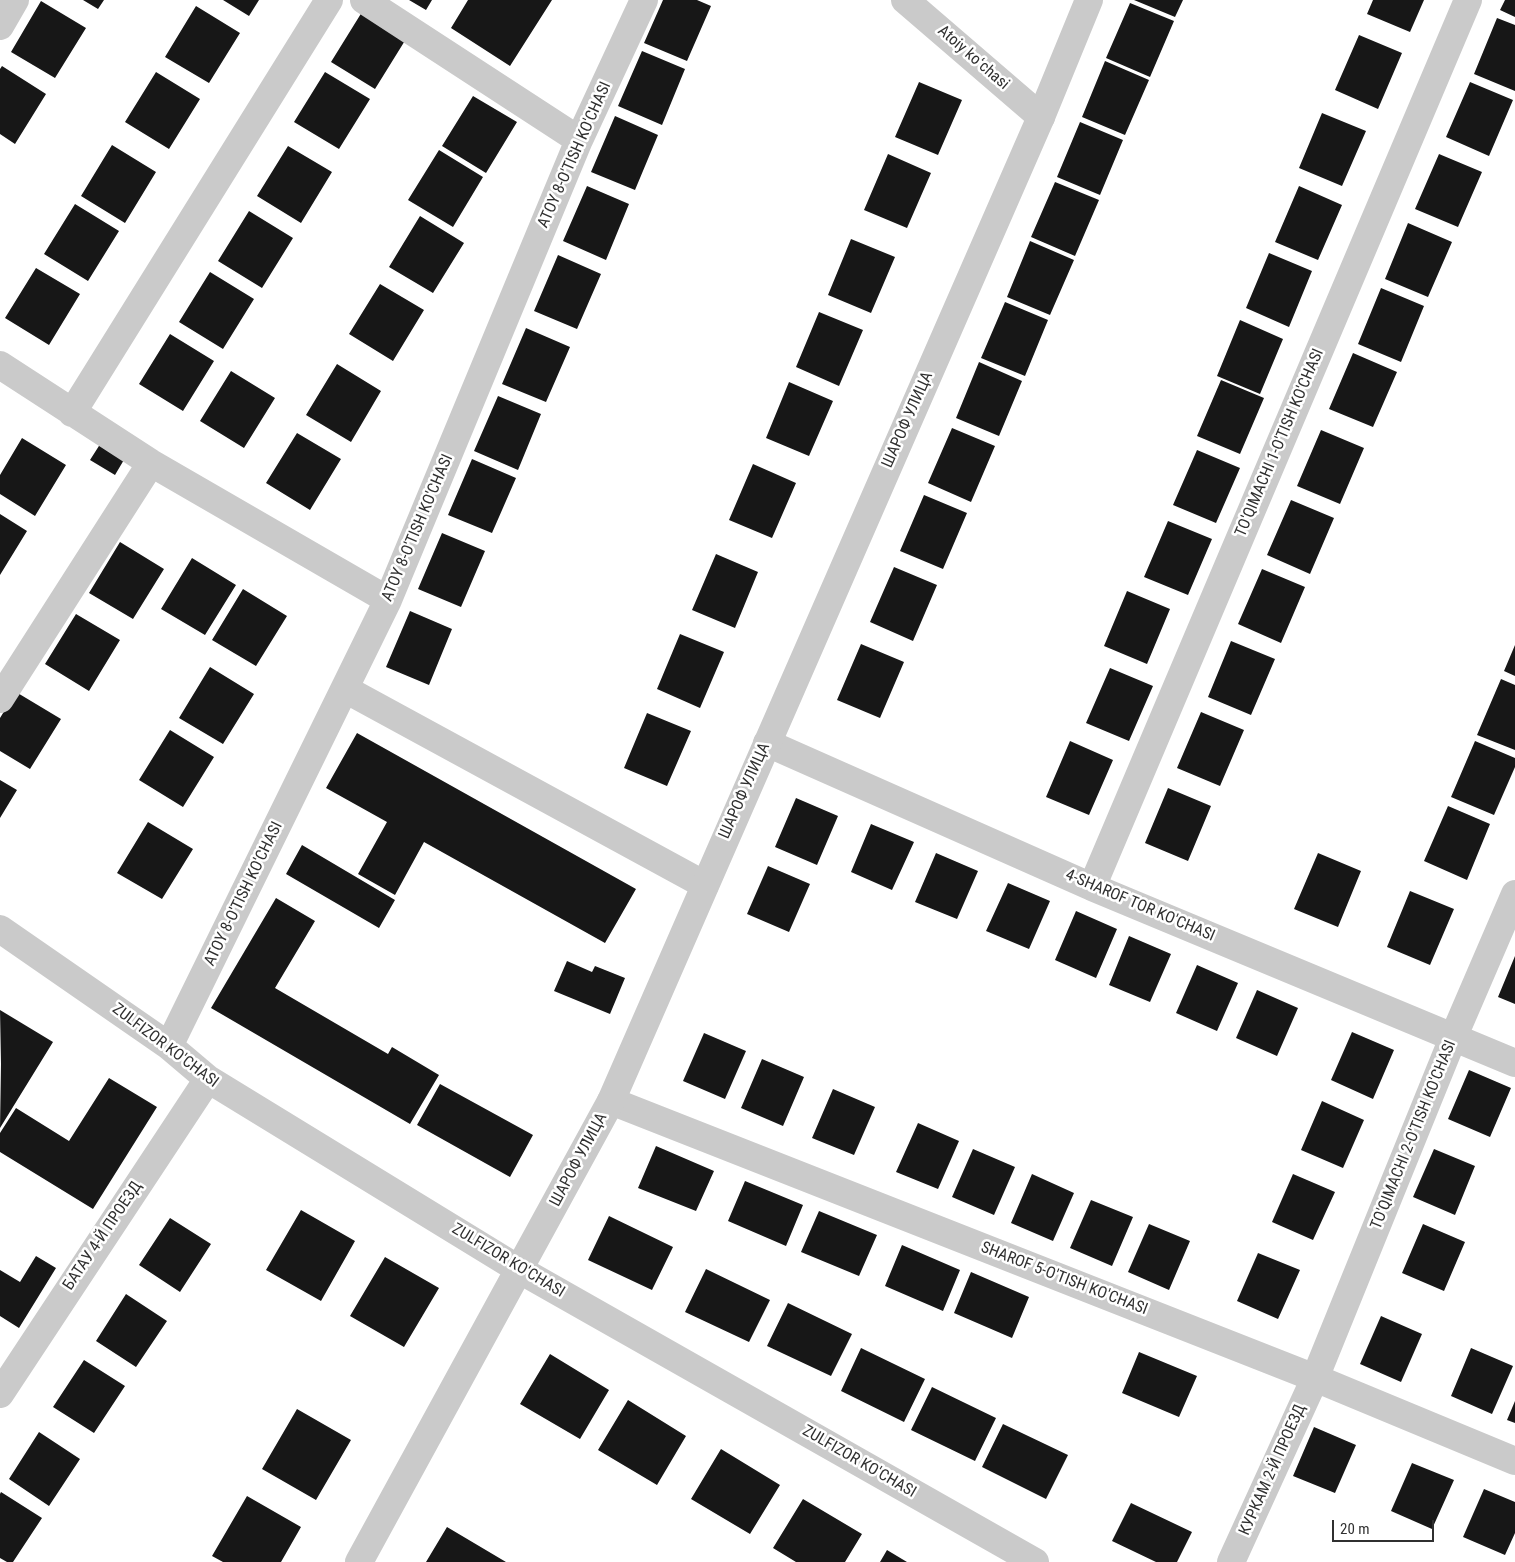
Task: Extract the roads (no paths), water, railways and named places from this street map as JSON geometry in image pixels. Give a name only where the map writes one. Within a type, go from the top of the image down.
[{"type":"street","points":[[0,26],[15,0]]},
{"type":"street","points":[[72,413],[329,0]]},
{"type":"street","points":[[364,0],[579,140]]},
{"type":"street","name":"ATOY 8-O'TISH KO'CHASI","points":[[170,1046],[388,600],[579,140],[644,0]]},
{"type":"street","name":"Atoiy koʻchasi","points":[[905,0],[1041,117]]},
{"type":"street","name":"ШАРОФ УЛИЦА","points":[[359,1562],[611,1101],[1041,117],[1089,0]]},
{"type":"street","name":"TO'QIMACHI 1-O'TISH KO'CHASI","points":[[1092,887],[1468,0]]},
{"type":"street","points":[[0,365],[151,463],[388,600]]},
{"type":"street","points":[[0,699],[151,463]]},
{"type":"street","points":[[345,689],[705,885]]},
{"type":"street","name":"4-SHAROF TOR KO'CHASI","points":[[767,743],[1092,887],[1515,1063]]},
{"type":"street","name":"TO'QIMACHI 2-O'TISH KO'CHASI","points":[[1315,1378],[1453,1038],[1515,894]]},
{"type":"street","name":"ZULFIZOR KO'CHASI","points":[[0,929],[170,1046],[208,1079],[520,1270],[1035,1562]]},
{"type":"street","name":"БАТАУ 4-Й ПРОЕЗД","points":[[0,1394],[7,1366],[208,1079]]},
{"type":"street","name":"SHAROF 5-O'TISH KO'CHASI","points":[[611,1101],[1315,1378],[1515,1461]]},
{"type":"street","name":"КУРКАМ 2-Й ПРОЕЗД","points":[[1231,1562],[1315,1378]]}]
